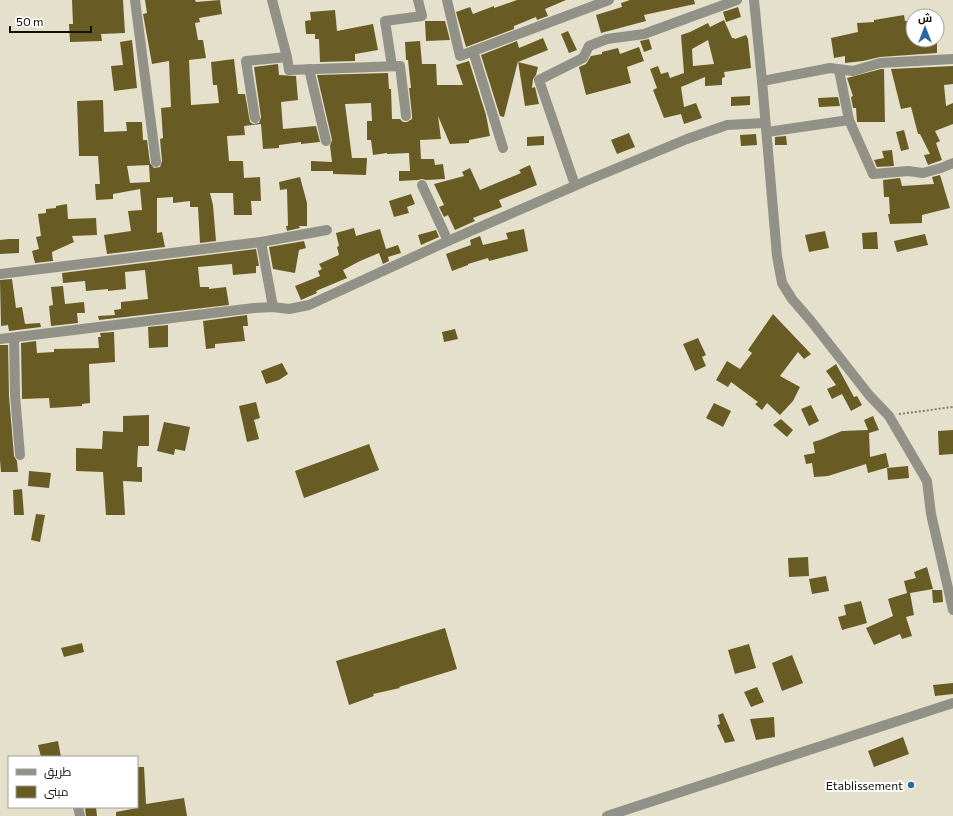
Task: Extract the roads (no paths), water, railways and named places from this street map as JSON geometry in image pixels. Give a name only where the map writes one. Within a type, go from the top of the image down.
[{"type":"street","points":[[135,0],[156,162]]},
{"type":"street","points":[[272,0],[289,70],[400,66],[406,116]]},
{"type":"street","points":[[392,66],[385,21],[422,16],[418,0]]},
{"type":"street","points":[[447,0],[460,56],[609,0]]},
{"type":"street","points":[[575,185],[539,80],[583,58],[589,46],[607,40],[644,34],[737,0]]},
{"type":"street","points":[[754,0],[777,256],[782,283],[792,299],[869,395],[889,416],[927,481],[931,514],[953,610]]},
{"type":"street","points":[[473,51],[503,148]]},
{"type":"street","points":[[256,118],[246,61],[287,57]]},
{"type":"street","points":[[762,81],[830,68],[853,71],[880,63],[953,59]]},
{"type":"street","points":[[309,69],[326,141]]},
{"type":"street","points":[[839,70],[849,120],[874,174],[908,171],[923,173],[953,163]]},
{"type":"street","points":[[0,339],[246,309],[273,307],[289,309],[309,305],[575,185],[687,139],[727,125],[766,127],[849,120]]},
{"type":"street","points":[[422,185],[448,241]]},
{"type":"street","points":[[0,274],[261,242],[327,230]]},
{"type":"street","points":[[261,242],[273,307]]},
{"type":"street","points":[[14,338],[15,395],[20,455]]},
{"type":"street","points":[[607,816],[953,704]]},
{"type":"place","name":"Etablissement","points":[[911,785]]}]
